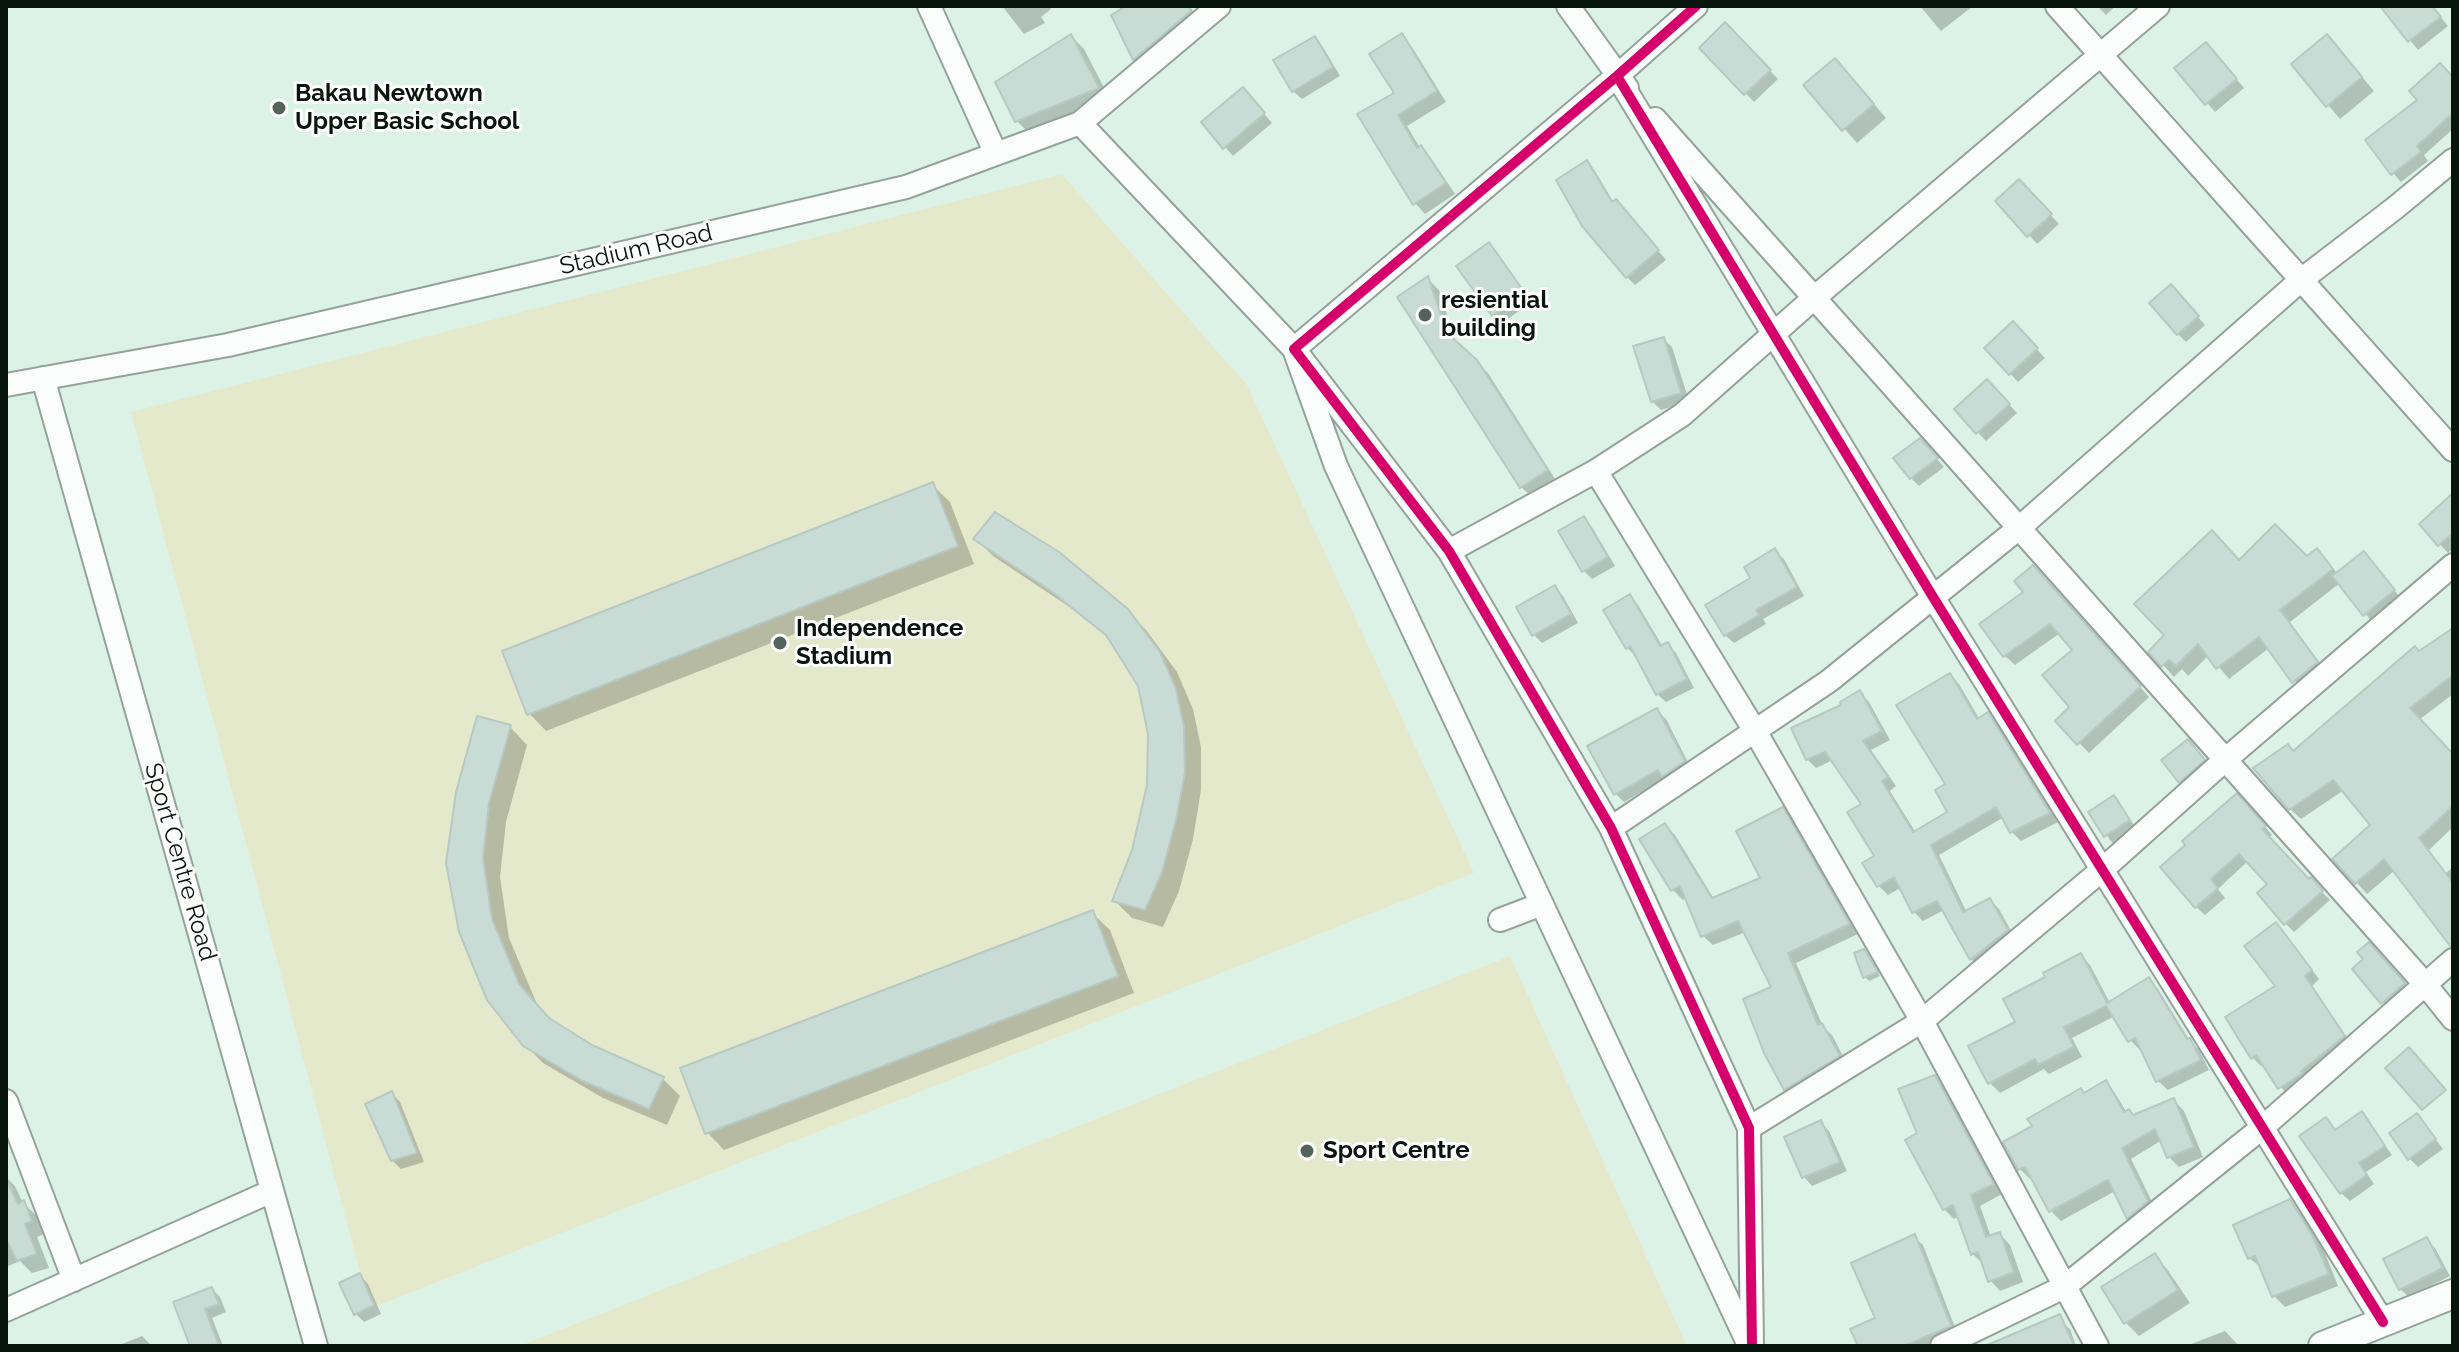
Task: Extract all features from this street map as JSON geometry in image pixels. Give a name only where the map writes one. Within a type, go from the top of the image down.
[{"type":"street","points":[[929,6],[996,154]]},
{"type":"street","name":"Stadium Road","points":[[6,385],[228,345],[906,187],[1080,123],[1219,6]]},
{"type":"street","points":[[1568,6],[1617,76],[1933,597],[2263,1127],[2377,1334]]},
{"type":"street","points":[[1294,349],[1696,6]]},
{"type":"street","points":[[2057,6],[2453,450]]},
{"type":"street","points":[[1449,551],[1596,471],[1682,415],[2099,53],[2158,6]]},
{"type":"street","points":[[1617,76],[2453,1019]]},
{"type":"street","points":[[1080,123],[1294,349],[1449,551],[1611,828],[1749,1128],[1751,1346]]},
{"type":"street","points":[[1611,828],[1829,681],[2019,528],[2301,280],[2453,160]]},
{"type":"street","points":[[1294,349],[1336,466],[1751,1346]]},
{"type":"street","name":"Sport Centre Road","points":[[43,378],[316,1346]]},
{"type":"street","points":[[1596,471],[1755,731],[1922,1021],[2097,1346]]},
{"type":"street","points":[[1749,1128],[1922,1021],[2103,869],[2453,565]]},
{"type":"street","points":[[1500,920],[1542,904]]},
{"type":"street","points":[[1942,1346],[2064,1287],[2263,1127],[2453,960]]},
{"type":"street","points":[[6,1101],[74,1280]]},
{"type":"street","points":[[6,1310],[272,1191]]},
{"type":"street","points":[[2330,1343],[2377,1334],[2453,1294]]},
{"type":"green space","name":"Independence Stadium","points":[[1062,174],[1247,385],[1474,873],[354,1315],[339,1283],[360,1272],[131,412]]},
{"type":"green space","name":"Sport Centre","points":[[1510,956],[1687,1346],[519,1346]]},
{"type":"building","points":[[1126,6],[1188,6],[1191,11],[1133,60],[1111,15]]},
{"type":"building","points":[[2380,6],[2432,6],[2441,17],[2408,42]]},
{"type":"building","points":[[1725,22],[1771,70],[1744,95],[1699,48]]},
{"type":"building","points":[[1402,33],[1437,91],[1398,115],[1417,148],[1421,145],[1446,183],[1413,205],[1357,114],[1394,93],[1369,54]]},
{"type":"building","points":[[1071,34],[1099,88],[1015,122],[995,82]]},
{"type":"building","points":[[2327,34],[2362,77],[2326,107],[2291,64]]},
{"type":"building","points":[[1315,36],[1333,67],[1292,92],[1273,60]]},
{"type":"building","points":[[2206,42],[2237,79],[2205,105],[2174,68]]},
{"type":"building","points":[[1835,58],[1874,104],[1842,131],[1803,85]]},
{"type":"building","points":[[2440,63],[2453,77],[2453,113],[2417,146],[2421,152],[2391,175],[2365,140],[2417,100],[2409,91]]},
{"type":"building","points":[[1243,87],[1265,113],[1223,149],[1201,122]]},
{"type":"building","points":[[1587,160],[1612,202],[1616,199],[1659,250],[1626,278],[1582,226],[1556,180]]},
{"type":"building","points":[[2019,179],[2052,214],[2027,237],[1995,201]]},
{"type":"building","points":[[1489,242],[1525,293],[1492,316],[1456,266]]},
{"type":"building","points":[[1428,276],[1447,333],[1477,360],[1548,470],[1520,488],[1397,297]]},
{"type":"building","points":[[2171,284],[2199,316],[2177,335],[2149,303]]},
{"type":"building","points":[[2013,321],[2038,348],[2009,375],[1984,348]]},
{"type":"building","points":[[1664,337],[1681,393],[1651,402],[1633,346]]},
{"type":"building","points":[[1987,379],[2010,404],[1976,434],[1954,409]]},
{"type":"building","points":[[1920,438],[1938,458],[1910,479],[1893,458]]},
{"type":"building","points":[[933,482],[958,546],[527,715],[502,651]]},
{"type":"building","points":[[2453,493],[2453,533],[2438,546],[2419,524]]},
{"type":"building","points":[[995,512],[1059,552],[1128,609],[1160,652],[1176,689],[1184,727],[1185,772],[1162,872],[1145,910],[1112,901],[1132,850],[1147,785],[1148,734],[1138,686],[1106,635],[1051,591],[973,539]]},
{"type":"building","points":[[1584,516],[1608,557],[1582,572],[1558,531]]},
{"type":"building","points":[[2275,524],[2307,556],[2317,548],[2333,569],[2280,610],[2318,662],[2292,683],[2259,637],[2216,669],[2198,644],[2176,666],[2169,660],[2161,667],[2148,652],[2164,635],[2134,604],[2212,530],[2239,560]]},
{"type":"building","points":[[1775,548],[1797,587],[1756,610],[1759,615],[1724,636],[1705,605],[1750,578],[1744,567]]},
{"type":"building","points":[[2364,551],[2395,590],[2363,616],[2332,576]]},
{"type":"building","points":[[2033,565],[2141,686],[2077,745],[2055,721],[2069,707],[2042,675],[2072,650],[2050,624],[2003,657],[1979,624],[2023,592],[2014,581]]},
{"type":"building","points":[[1555,585],[1571,614],[1532,636],[1516,607]]},
{"type":"building","points":[[1630,594],[1660,646],[1668,642],[1687,679],[1656,695],[1630,646],[1626,649],[1603,610]]},
{"type":"building","points":[[2453,628],[2453,675],[2410,708],[2453,754],[2453,806],[2419,838],[2453,883],[2453,946],[2450,946],[2384,859],[2355,884],[2332,859],[2370,825],[2333,780],[2289,810],[2253,768],[2288,744],[2293,751],[2415,646],[2419,651]]},
{"type":"building","points":[[1950,673],[1977,719],[1988,712],[2050,813],[2010,833],[1996,807],[1931,845],[1963,912],[1990,898],[2008,930],[1970,960],[1937,901],[1912,913],[1894,877],[1877,887],[1862,863],[1874,856],[1847,812],[1861,804],[1825,752],[1806,760],[1791,728],[1841,705],[1840,702],[1860,690],[1882,731],[1863,741],[1888,777],[1882,781],[1913,832],[1947,812],[1935,790],[1945,784],[1896,705]]},
{"type":"building","points":[[1657,708],[1685,761],[1662,777],[1658,770],[1614,795],[1587,746]]},
{"type":"building","points":[[477,716],[511,725],[489,803],[483,858],[492,919],[519,984],[549,1018],[592,1045],[664,1077],[649,1109],[583,1081],[523,1046],[487,1000],[459,932],[446,863],[456,792]]},
{"type":"building","points":[[2188,739],[2205,760],[2179,783],[2161,760]]},
{"type":"building","points":[[2237,793],[2266,826],[2262,829],[2323,891],[2284,925],[2257,893],[2267,884],[2239,854],[2211,879],[2218,888],[2195,908],[2160,867],[2185,845],[2182,841]]},
{"type":"building","points":[[2114,795],[2130,820],[2104,837],[2088,812]]},
{"type":"building","points":[[1783,807],[1850,924],[1788,953],[1818,1025],[1822,1023],[1840,1056],[1784,1090],[1764,1053],[1743,999],[1771,987],[1738,921],[1701,937],[1680,886],[1671,891],[1639,839],[1665,823],[1712,898],[1760,878],[1736,831]]},
{"type":"building","points":[[1093,910],[1118,976],[705,1134],[680,1068]]},
{"type":"building","points":[[2276,922],[2312,970],[2305,976],[2345,1036],[2301,1071],[2303,1073],[2278,1089],[2256,1055],[2251,1059],[2225,1017],[2275,986],[2244,946]]},
{"type":"building","points":[[2369,942],[2405,983],[2381,1004],[2352,969],[2363,959],[2357,952]]},
{"type":"building","points":[[1864,949],[1878,972],[1863,978],[1854,953]]},
{"type":"building","points":[[2081,953],[2107,1003],[2149,977],[2201,1060],[2156,1082],[2135,1038],[2128,1042],[2106,1006],[2064,1027],[2074,1047],[2038,1065],[2035,1059],[1988,1084],[1968,1046],[2015,1022],[2003,999]]},
{"type":"building","points":[[2409,1047],[2446,1090],[2422,1110],[2385,1068]]},
{"type":"building","points":[[1935,1075],[1994,1184],[1971,1195],[1986,1237],[2000,1232],[2014,1272],[1988,1282],[1978,1252],[1971,1255],[1953,1205],[1943,1210],[1905,1140],[1917,1133],[1898,1089]]},
{"type":"building","points":[[2106,1080],[2124,1112],[2129,1109],[2133,1115],[2174,1098],[2194,1147],[2167,1158],[2155,1129],[2122,1148],[2148,1201],[2127,1219],[2108,1180],[2049,1212],[2025,1167],[2018,1170],[2003,1142],[2032,1126],[2027,1119],[2081,1088],[2084,1093]]},
{"type":"building","points":[[392,1091],[417,1153],[391,1161],[365,1104]]},
{"type":"building","points":[[2362,1111],[2385,1146],[2359,1163],[2367,1175],[2340,1194],[2299,1136],[2326,1117],[2335,1130]]},
{"type":"building","points":[[2417,1113],[2436,1139],[2408,1160],[2389,1133]]},
{"type":"building","points":[[1821,1120],[1840,1162],[1802,1178],[1784,1137]]},
{"type":"building","points":[[6,1178],[18,1204],[24,1200],[32,1221],[25,1224],[37,1254],[17,1261],[6,1239]]},
{"type":"building","points":[[2290,1199],[2312,1235],[2329,1274],[2272,1297],[2255,1256],[2248,1259],[2233,1225]]},
{"type":"building","points":[[1915,1234],[1951,1326],[1904,1346],[1858,1346],[1850,1329],[1875,1318],[1851,1263]]},
{"type":"building","points":[[2427,1237],[2443,1268],[2399,1290],[2383,1259]]},
{"type":"building","points":[[2155,1253],[2178,1290],[2124,1324],[2101,1287]]},
{"type":"building","points":[[360,1273],[374,1305],[354,1315],[339,1283]]},
{"type":"building","points":[[212,1287],[219,1304],[205,1309],[219,1346],[190,1346],[173,1302]]},
{"type":"building","points":[[2060,1314],[2074,1346],[1985,1346]]},
{"type":"cycle path","points":[[1696,6],[1294,349],[1449,551],[1611,828],[1749,1128],[1752,1346]]},
{"type":"cycle path","points":[[1617,76],[1933,597],[2383,1322]]},
{"type":"place","name":"Bakau Newtown Upper Basic School","points":[[279,108]]},
{"type":"place","name":"resiential building","points":[[1425,315]]},
{"type":"place","name":"Independence Stadium","points":[[780,643]]},
{"type":"place","name":"Sport Centre","points":[[1307,1151]]}]
